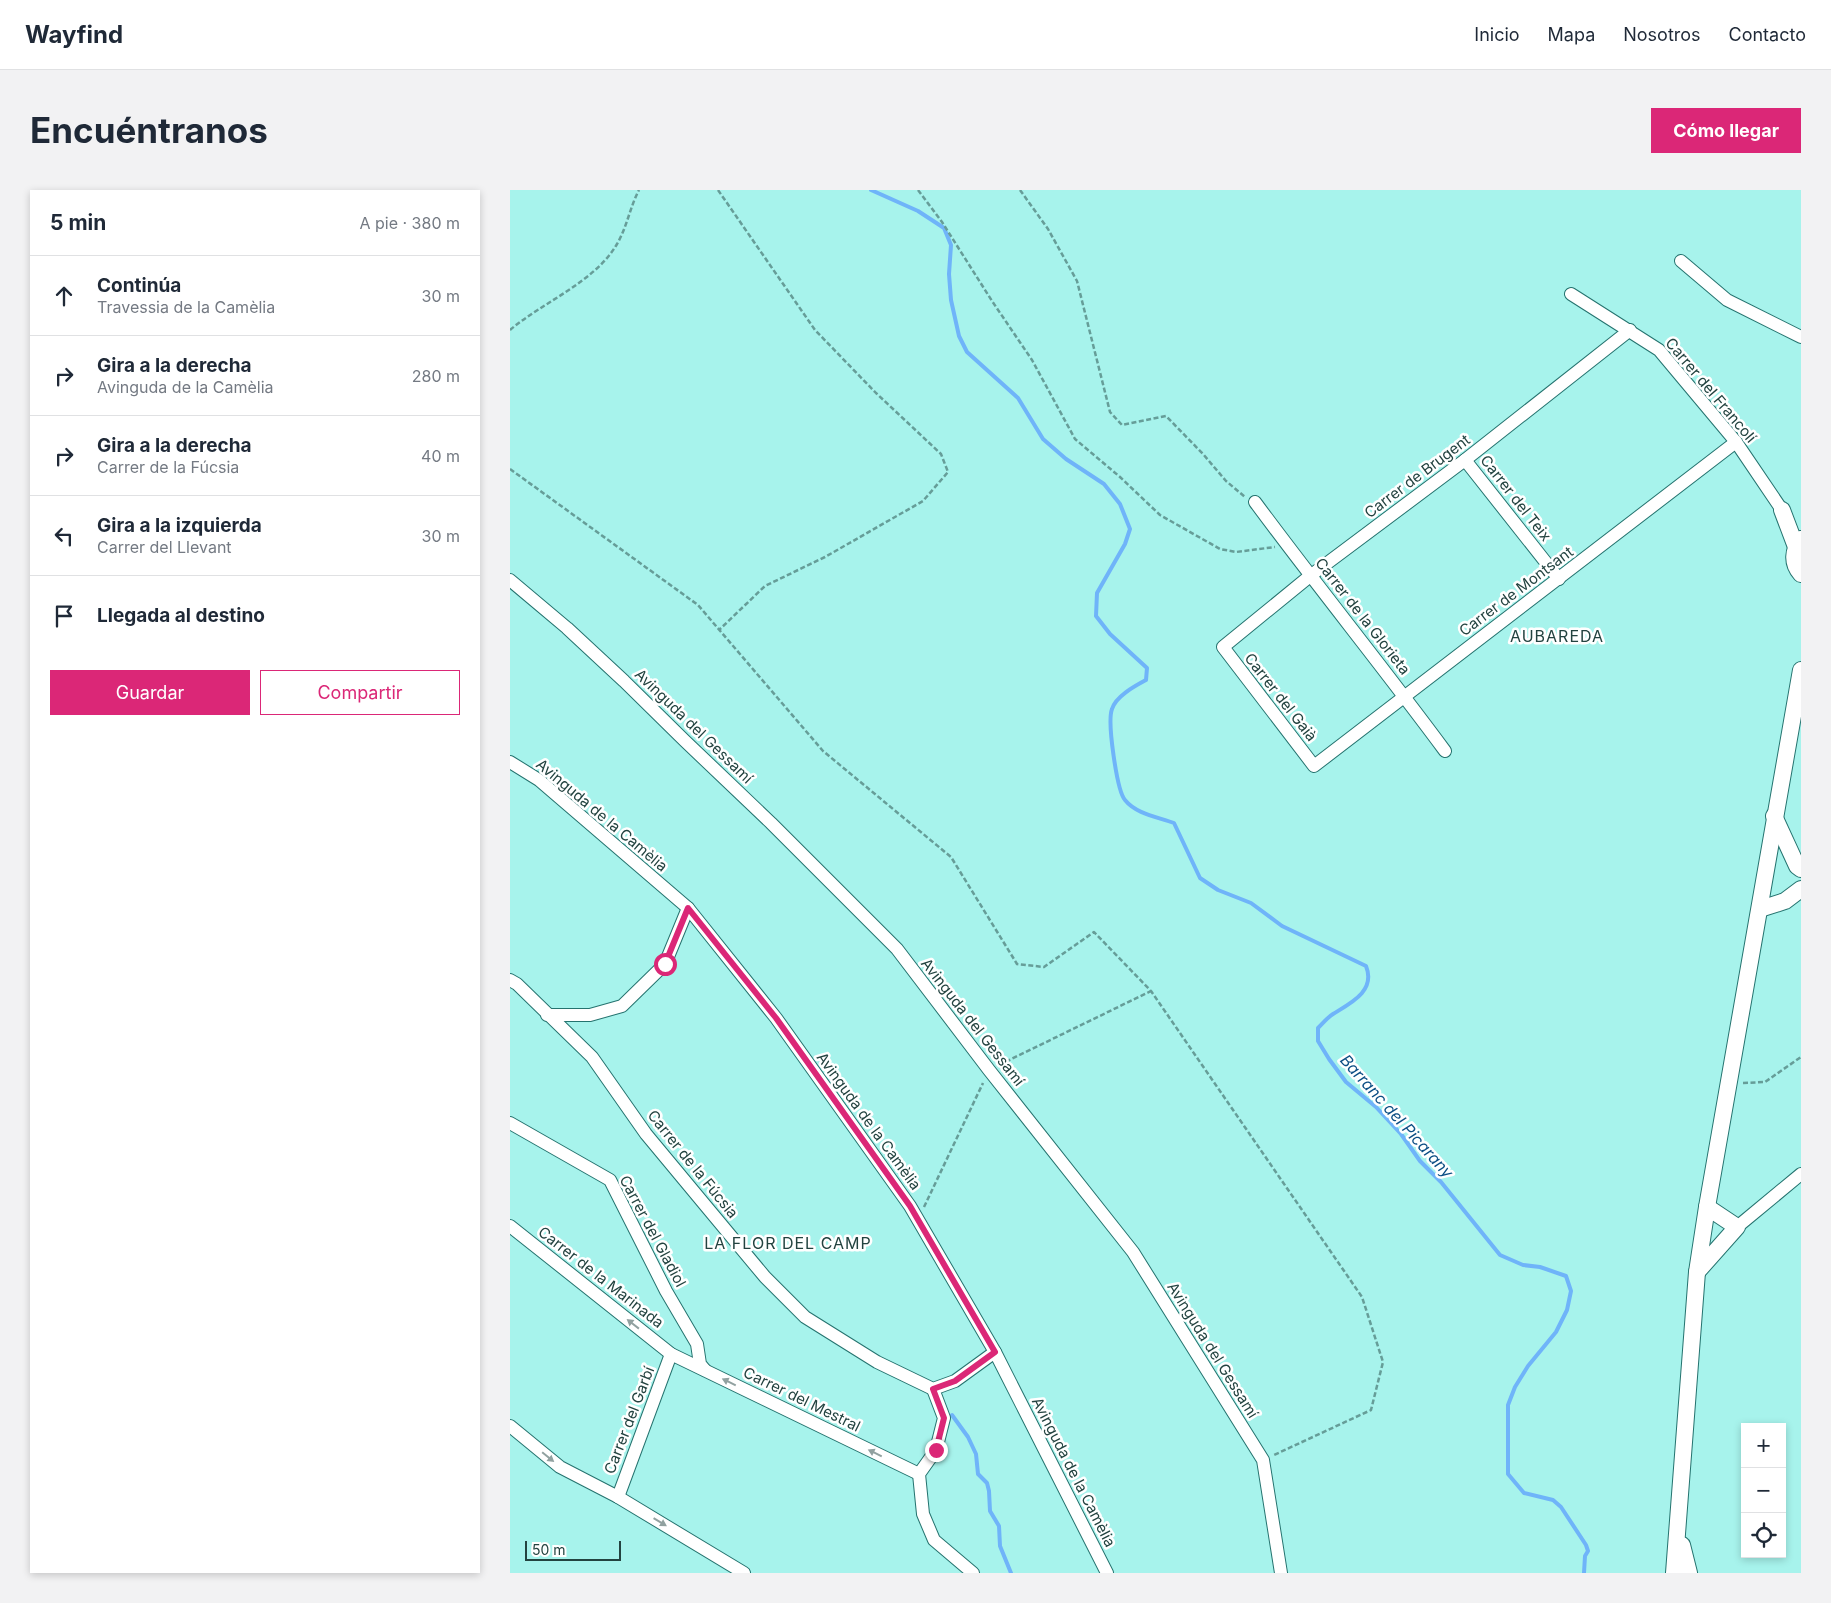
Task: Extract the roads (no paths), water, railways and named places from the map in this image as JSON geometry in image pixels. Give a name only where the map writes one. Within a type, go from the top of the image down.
[{"type":"street","points":[[1681,261],[1726,300],[1801,337]]},
{"type":"street","name":"Carrer del Francolí","points":[[1571,294],[1659,350],[1736,442],[1782,510]]},
{"type":"street","name":"Carrer de Brugent","points":[[1222,647],[1310,576],[1465,460],[1630,330]]},
{"type":"street","name":"Carrer de Montsant","points":[[1314,766],[1736,442]]},
{"type":"street","name":"Carrer del Teix","points":[[1465,460],[1558,579]]},
{"type":"street","name":"Carrer de la Glorieta","points":[[1257,505],[1310,576],[1405,696],[1445,751]]},
{"type":"street","points":[[1782,510],[1801,528]]},
{"type":"street","points":[[1782,510],[1798,543],[1794,555],[1795,564],[1801,574]]},
{"type":"street","name":"Avinguda del Gessamí","points":[[510,580],[624,681],[771,822],[897,949],[989,1070],[1133,1252],[1263,1460],[1281,1573]]},
{"type":"street","name":"Carrer del Gaià","points":[[1222,647],[1314,766]]},
{"type":"street","points":[[1674,1573],[1697,1272],[1728,1084],[1760,909],[1774,816],[1801,670]]},
{"type":"street","name":"Avinguda de la Camèlia","points":[[510,762],[539,780],[688,908],[776,1018],[910,1206],[995,1352],[1107,1573]]},
{"type":"street","points":[[1774,816],[1799,868],[1785,901]]},
{"type":"street","points":[[1760,909],[1785,901],[1801,889]]},
{"type":"street","points":[[547,1015],[590,1015],[622,1006],[665,964],[688,908]]},
{"type":"street","name":"Carrer de la Fúcsia","points":[[512,984],[592,1057],[646,1134],[765,1277],[805,1317],[877,1362],[933,1389]]},
{"type":"street","name":"Carrer del Gladiol","points":[[510,1123],[610,1180],[666,1291],[697,1344],[700,1364],[705,1370]]},
{"type":"street","points":[[1697,1272],[1736,1227],[1801,1174]]},
{"type":"street","points":[[1707,1207],[1736,1227]]},
{"type":"street","name":"Carrer de la Marinada","points":[[510,1226],[671,1354]]},
{"type":"street","points":[[973,1573],[934,1540],[923,1514],[919,1474],[936,1450],[944,1418],[933,1389],[955,1381],[995,1352]]},
{"type":"street","name":"Carrer del Mestral","points":[[671,1354],[919,1474]]},
{"type":"street","name":"Carrer del Garbí","points":[[618,1497],[671,1354]]},
{"type":"street","points":[[510,1426],[560,1467],[618,1497],[744,1573]]},
{"type":"street","points":[[1678,1524],[1689,1573]]},
{"type":"waterway","name":"Barranc del Picarany","points":[[871,190],[918,211],[944,228],[951,245],[949,274],[951,300],[959,336],[967,352],[1018,398],[1043,439],[1066,459],[1104,484],[1120,504],[1130,529],[1125,544],[1097,593],[1096,616],[1110,634],[1147,668],[1146,680],[1131,688],[1117,700],[1112,709],[1111,727],[1114,756],[1119,784],[1125,800],[1141,812],[1174,823],[1200,878],[1218,890],[1251,903],[1282,926],[1366,966],[1368,982],[1365,989],[1354,1001],[1331,1015],[1318,1028],[1318,1041],[1329,1059],[1346,1082],[1376,1107],[1401,1134],[1420,1161],[1441,1182],[1500,1255],[1523,1265],[1540,1267],[1566,1276],[1571,1291],[1567,1310],[1556,1332],[1528,1366],[1515,1387],[1508,1405],[1508,1474],[1524,1493],[1553,1500],[1561,1507],[1586,1545],[1588,1551],[1585,1556],[1584,1573]]},
{"type":"waterway","points":[[952,1415],[968,1437],[976,1454],[978,1474],[987,1483],[990,1511],[999,1526],[1000,1546],[1011,1573]]},
{"type":"district","name":"AUBAREDA","points":[[1557,636]]},
{"type":"district","name":"LA FLOR DEL CAMP","points":[[788,1243]]}]
